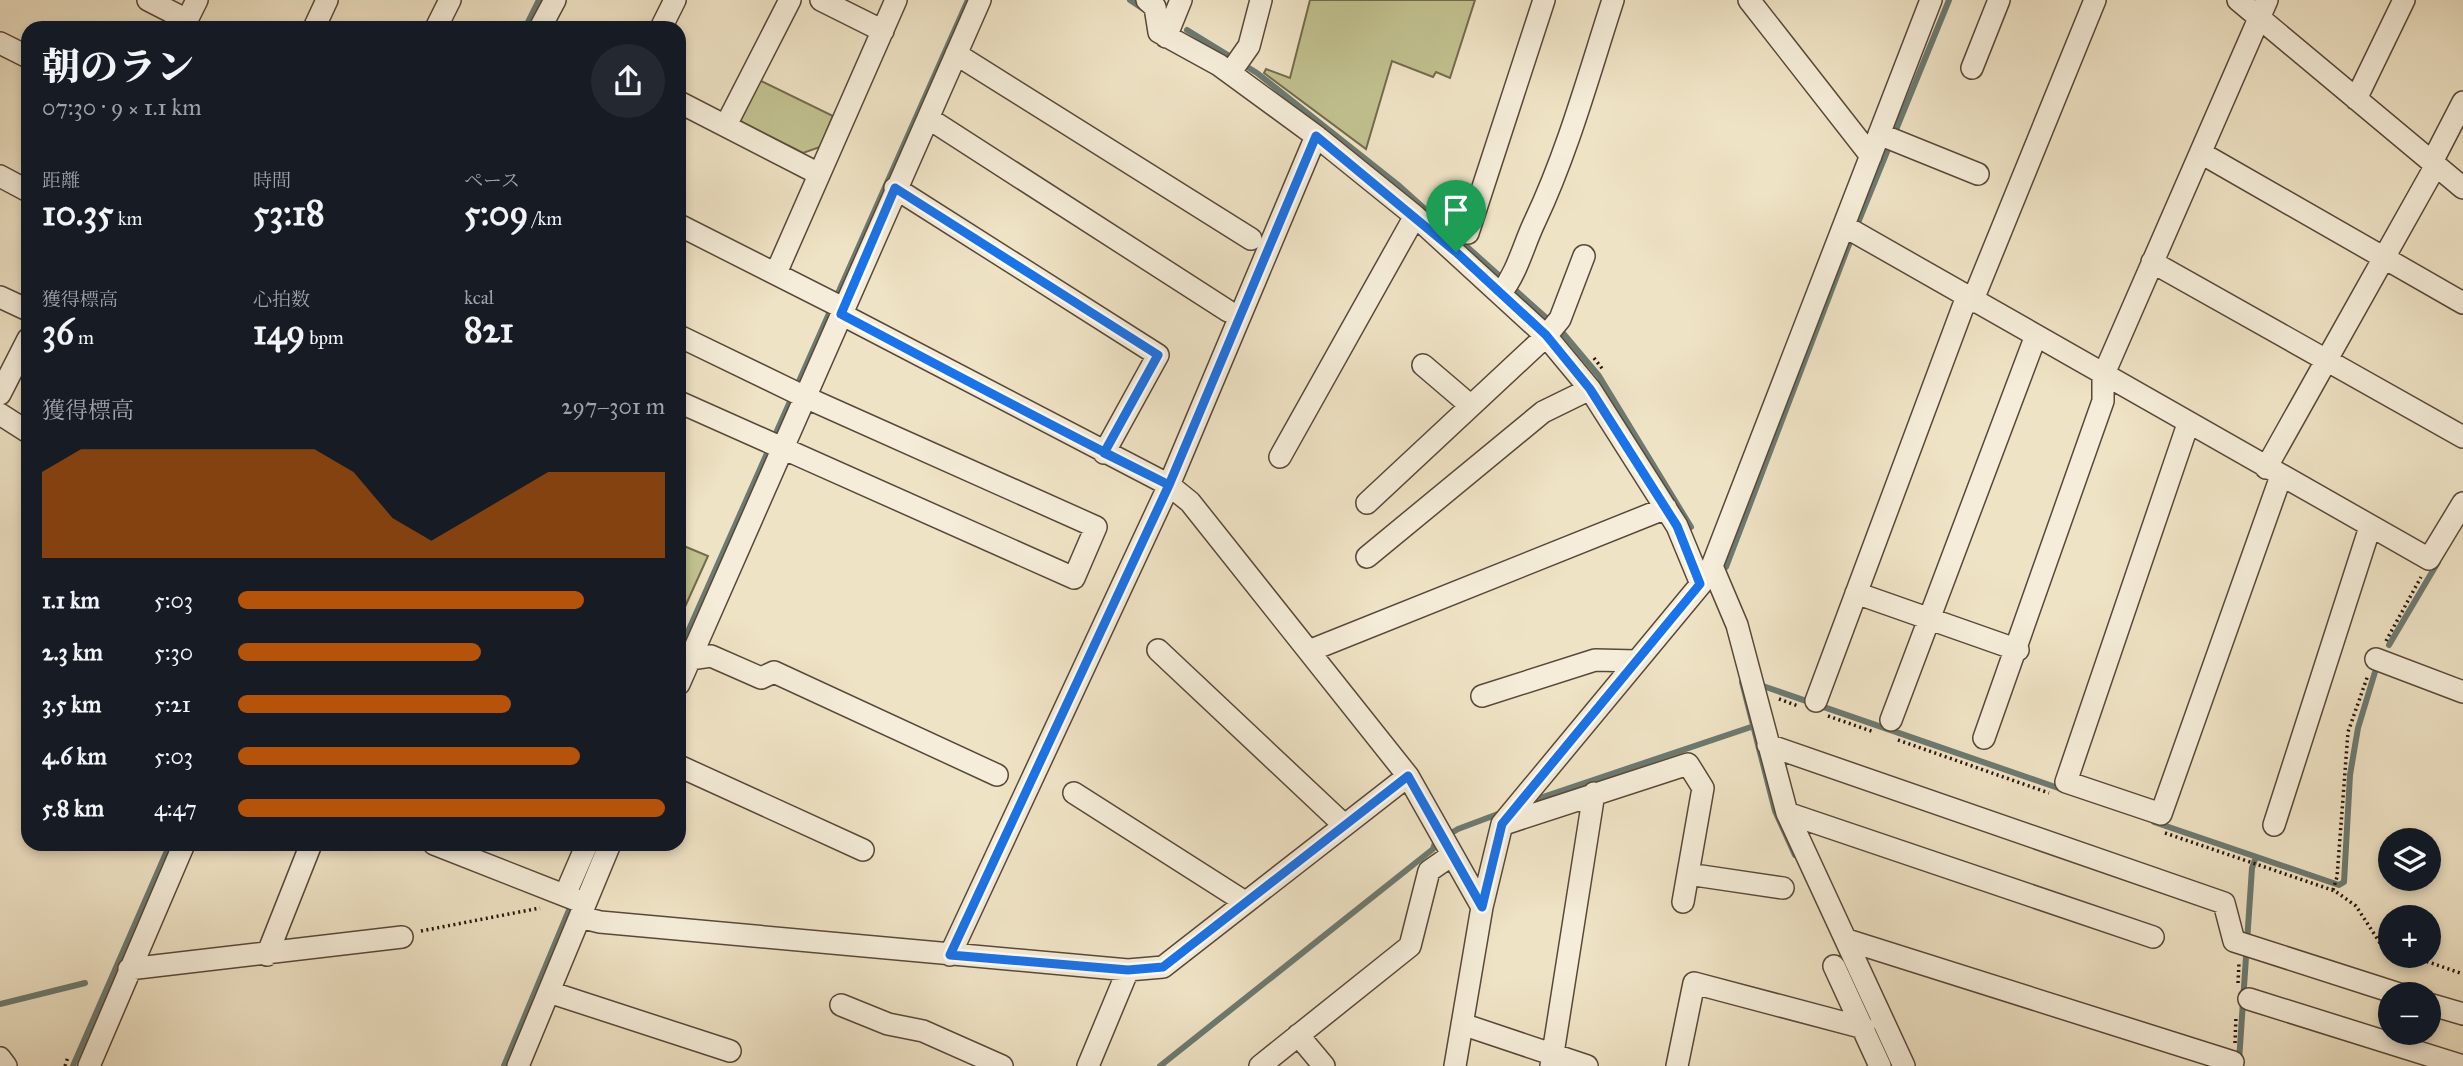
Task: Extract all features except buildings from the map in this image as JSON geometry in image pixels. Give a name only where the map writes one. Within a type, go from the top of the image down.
[{"type":"street","points":[[148,0],[180,21]]},
{"type":"street","points":[[186,21],[197,0]]},
{"type":"street","points":[[317,21],[327,0]]},
{"type":"street","points":[[440,21],[450,0]]},
{"type":"street","points":[[544,21],[555,0]]},
{"type":"street","points":[[665,21],[676,0]]},
{"type":"street","points":[[726,125],[790,0]]},
{"type":"street","points":[[821,0],[883,31]]},
{"type":"street","points":[[776,273],[897,0]]},
{"type":"street","points":[[686,668],[797,393],[928,118],[980,0]]},
{"type":"street","points":[[1147,0],[1155,7],[1157,26],[1166,37],[1232,70],[1506,286],[1552,329],[1677,526],[1700,584]]},
{"type":"street","points":[[1166,37],[1181,0]]},
{"type":"street","points":[[1232,70],[1246,50],[1261,0]]},
{"type":"street","points":[[1468,233],[1544,0]]},
{"type":"street","points":[[1506,286],[1551,191],[1613,0]]},
{"type":"street","points":[[1749,0],[1871,156]]},
{"type":"street","points":[[1455,1066],[1482,907],[1502,824],[1712,566],[1850,230],[1871,156],[1889,138],[1931,0]]},
{"type":"street","points":[[1972,68],[1999,0]]},
{"type":"street","points":[[1813,707],[1969,300],[2095,0]]},
{"type":"street","points":[[2238,0],[2263,9],[2356,99],[2463,188]]},
{"type":"street","points":[[2356,99],[2404,0]]},
{"type":"street","points":[[1984,738],[2018,650],[2103,401],[2103,376],[2263,9]]},
{"type":"street","points":[[0,43],[21,54]]},
{"type":"street","points":[[956,54],[1251,239]]},
{"type":"street","points":[[2188,424],[2066,782],[2161,814],[2273,472],[2327,361],[2434,164],[2463,102]]},
{"type":"street","points":[[686,105],[819,174]]},
{"type":"street","points":[[928,118],[1228,311]]},
{"type":"street","points":[[950,955],[1169,485],[1316,136]]},
{"type":"street","points":[[1889,138],[1979,174]]},
{"type":"street","points":[[2201,153],[2463,303]]},
{"type":"street","points":[[0,176],[21,187]]},
{"type":"street","points":[[895,188],[1158,355],[1104,453]]},
{"type":"street","points":[[1280,457],[1416,216]]},
{"type":"street","points":[[686,228],[776,273],[1104,453],[1169,485],[1190,502],[1408,776],[1482,907]]},
{"type":"street","points":[[1850,230],[2035,338],[2429,559],[2463,503]]},
{"type":"street","points":[[1367,503],[1552,329],[1584,256]]},
{"type":"street","points":[[2152,262],[2463,438]]},
{"type":"street","points":[[0,297],[21,307]]},
{"type":"street","points":[[1891,732],[1929,619],[2035,338]]},
{"type":"street","points":[[686,339],[797,393],[1096,527],[1074,578],[686,405]]},
{"type":"street","points":[[0,394],[21,353]]},
{"type":"street","points":[[1423,365],[1471,406]]},
{"type":"street","points":[[1367,557],[1544,412],[1590,389]]},
{"type":"street","points":[[0,414],[21,428]]},
{"type":"street","points":[[1309,651],[1666,508]]},
{"type":"street","points":[[2274,825],[2370,527]]},
{"type":"street","points":[[1712,566],[1737,625],[1787,813],[1847,940],[1892,1063]]},
{"type":"street","points":[[1856,593],[2018,650]]},
{"type":"street","points":[[1158,650],[1344,825]]},
{"type":"street","points":[[690,659],[710,656],[761,678],[775,672],[997,775]]},
{"type":"street","points":[[2376,659],[2463,692]]},
{"type":"street","points":[[1482,696],[1595,660],[1637,661]]},
{"type":"street","points":[[1768,745],[2224,903],[2234,941],[2378,987]]},
{"type":"street","points":[[1502,824],[1688,764],[1703,788],[1683,902]]},
{"type":"street","points":[[686,769],[863,850]]},
{"type":"street","points":[[450,851],[571,903],[600,922],[1128,970],[1163,967],[1408,776]]},
{"type":"street","points":[[1074,793],[1245,902]]},
{"type":"street","points":[[1552,1060],[1594,793]]},
{"type":"street","points":[[1787,813],[2153,937]]},
{"type":"street","points":[[1260,1066],[1410,946],[1429,871],[1446,844]]},
{"type":"street","points":[[89,1066],[181,851]]},
{"type":"street","points":[[267,954],[308,851]]},
{"type":"street","points":[[518,1066],[549,992],[585,851]]},
{"type":"street","points":[[571,903],[605,851]]},
{"type":"street","points":[[1688,874],[1783,888]]},
{"type":"street","points":[[129,969],[402,937]]},
{"type":"street","points":[[1847,940],[2233,1062]]},
{"type":"street","points":[[1834,966],[1864,1028],[1892,1063],[1923,1066]]},
{"type":"street","points":[[1088,1066],[1128,970]]},
{"type":"street","points":[[1677,1066],[1694,983],[1864,1028]]},
{"type":"street","points":[[549,992],[730,1051]]},
{"type":"street","points":[[2249,999],[2463,1066]]},
{"type":"street","points":[[841,1005],[888,1024],[923,1031],[1002,1066]]},
{"type":"street","points":[[2441,1008],[2463,1014]]},
{"type":"street","points":[[1462,1024],[1552,1060],[1587,1066]]},
{"type":"street","points":[[1298,1035],[1324,1066]]},
{"type":"street","points":[[0,1058],[6,1066]]},
{"type":"path","points":[[2334,886],[2348,732],[2364,683],[2429,559]]},
{"type":"path","points":[[1752,685],[1891,732],[2054,794]]},
{"type":"path","points":[[2158,831],[2258,865],[2334,886],[2356,906],[2378,940]]},
{"type":"path","points":[[402,937],[414,932],[571,903]]},
{"type":"path","points":[[2441,966],[2463,974]]},
{"type":"green space","points":[[1310,0],[1475,0],[1450,78],[1436,72],[1433,77],[1392,61],[1366,149],[1264,73],[1266,69],[1290,78]]},
{"type":"green space","points":[[757,79],[833,116],[820,147],[803,153],[742,122],[738,115]]},
{"type":"green space","points":[[686,547],[708,556],[686,605]]},
{"type":"waterway","points":[[528,21],[539,0]]},
{"type":"waterway","points":[[686,636],[968,0]]},
{"type":"waterway","points":[[1130,0],[1145,10]]},
{"type":"waterway","points":[[1726,567],[1848,247],[1949,0]]},
{"type":"waterway","points":[[1187,30],[1257,73],[1397,184],[1562,332],[1599,376],[1691,527]]},
{"type":"waterway","points":[[2389,645],[2438,562]]},
{"type":"waterway","points":[[2154,822],[2339,885],[2344,882],[2350,775],[2358,728],[2375,672]]},
{"type":"waterway","points":[[1742,682],[1775,811],[1795,855]]},
{"type":"waterway","points":[[1757,684],[2064,790]]},
{"type":"waterway","points":[[1531,801],[1751,727]]},
{"type":"waterway","points":[[1160,1066],[1433,849],[1435,843],[1458,829],[1498,814]]},
{"type":"waterway","points":[[73,1066],[167,851]]},
{"type":"waterway","points":[[2239,1061],[2252,868],[2256,857]]},
{"type":"waterway","points":[[504,1066],[572,903]]},
{"type":"waterway","points":[[0,1004],[85,983]]},
{"type":"route","points":[[1456,252],[1386,191],[1316,136],[1169,485],[1104,453],[969,383],[841,314],[895,188],[1158,355],[1104,453],[1169,485],[950,955],[1128,970],[1163,967],[1408,776],[1482,907],[1502,824],[1700,584],[1677,526],[1590,389],[1546,335],[1456,252]]}]
